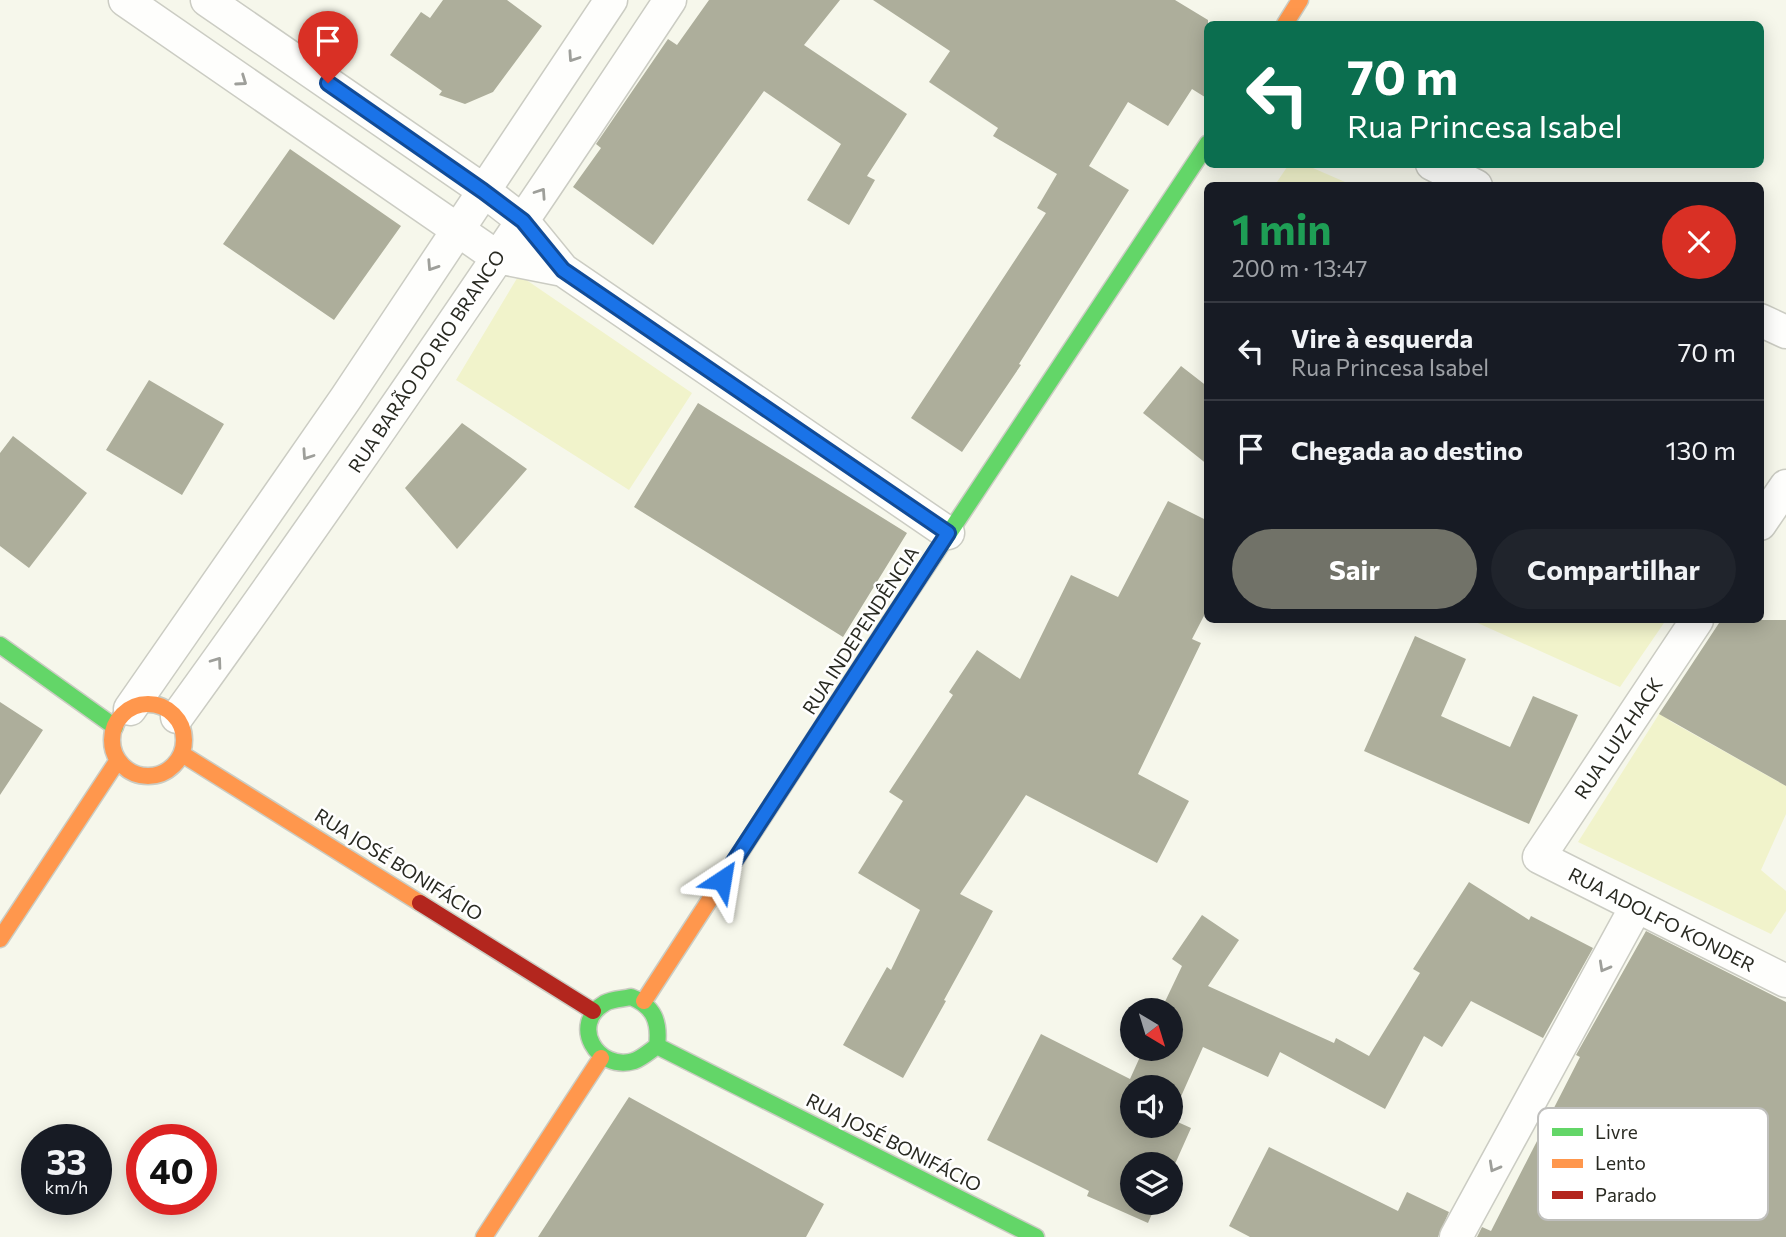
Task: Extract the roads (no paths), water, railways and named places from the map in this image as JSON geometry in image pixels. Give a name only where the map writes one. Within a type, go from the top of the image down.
[{"type":"street","points":[[125,0],[497,257],[563,270]]},
{"type":"street","points":[[122,718],[142,705],[167,709],[177,718],[185,735],[182,754],[175,765],[165,773],[152,776],[139,775],[127,769],[118,760],[112,744],[122,718],[242,551],[611,0]]},
{"type":"street","name":"RUA BARÃO DO RIO BRANCO","points":[[177,718],[384,424],[670,0]]},
{"type":"street","points":[[1287,21],[1300,0]]},
{"type":"street","points":[[203,54],[218,8],[523,221],[563,270],[948,533]]},
{"type":"street","points":[[593,26],[636,51]]},
{"type":"street","points":[[304,123],[328,83]]},
{"type":"street","name":"RUA INDEPENDÊNCIA","points":[[644,1001],[948,533],[1204,150]]},
{"type":"street","points":[[1440,168],[1468,182]]},
{"type":"street","points":[[1764,322],[1786,332]]},
{"type":"street","points":[[346,398],[384,424]]},
{"type":"street","points":[[1764,518],[1786,485]]},
{"type":"street","points":[[242,551],[279,576]]},
{"type":"street","name":"RUA LUIZ HACK","points":[[1539,856],[1695,623]]},
{"type":"street","points":[[0,645],[122,718]]},
{"type":"street","name":"RUA JOSÉ BONIFÁCIO","points":[[182,754],[593,1011]]},
{"type":"street","points":[[0,939],[118,760]]},
{"type":"street","name":"RUA ADOLFO KONDER","points":[[1539,856],[1786,981]]},
{"type":"street","points":[[1456,1237],[1636,907]]},
{"type":"street","points":[[631,997],[644,1001],[654,1012],[659,1035],[657,1046],[646,1058],[622,1065],[601,1058],[588,1034],[587,1024],[593,1011],[612,998],[631,997]]},
{"type":"street","name":"RUA JOSÉ BONIFÁCIO","points":[[657,1046],[1036,1237]]},
{"type":"street","points":[[484,1237],[601,1058]]}]
